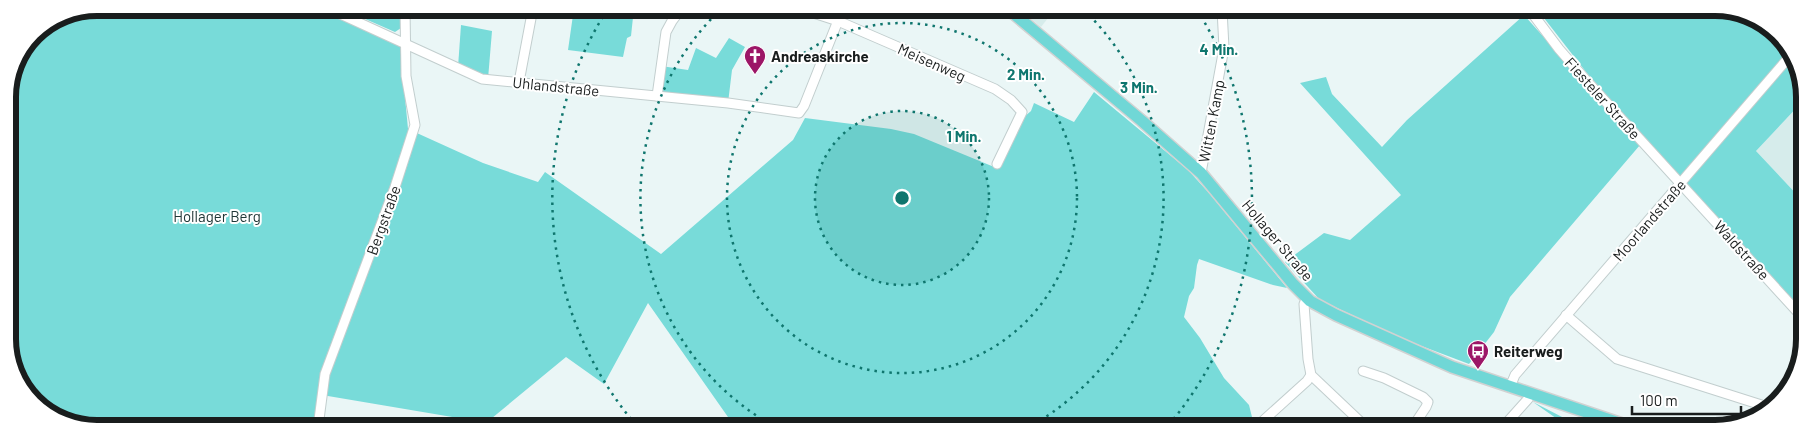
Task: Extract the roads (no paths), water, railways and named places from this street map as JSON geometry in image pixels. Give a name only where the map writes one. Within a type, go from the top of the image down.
[{"type":"main road","name":"Hollager Straße","points":[[1017,16],[1201,173],[1293,284],[1307,298],[1336,315],[1443,363],[1610,420]]},
{"type":"street","name":"Uhlandstraße","points":[[345,16],[482,79],[657,96],[799,113],[804,106],[838,21]]},
{"type":"street","name":"Bergstraße","points":[[319,420],[325,374],[395,187],[415,125],[406,76],[405,16]]},
{"type":"street","points":[[519,82],[530,16]]},
{"type":"street","points":[[657,96],[666,32],[676,16]]},
{"type":"street","points":[[823,16],[838,21],[840,16]]},
{"type":"street","name":"Witten Kamp","points":[[1201,173],[1224,48],[1222,16]]},
{"type":"street","name":"Fiesteler Straße","points":[[1534,16],[1559,49],[1681,183]]},
{"type":"street","name":"Meisenweg","points":[[838,21],[995,89],[1018,107],[1022,112],[998,164]]},
{"type":"street","name":"Moorlandstraße","points":[[1510,386],[1515,375],[1787,60]]},
{"type":"street","name":"Waldstraße","points":[[1681,183],[1796,310]]},
{"type":"street","points":[[1264,420],[1307,381],[1310,375],[1304,304],[1307,298]]},
{"type":"street","points":[[1566,315],[1616,359],[1761,405]]},
{"type":"street","points":[[1363,371],[1384,378],[1423,397],[1428,402],[1417,420]]},
{"type":"street","points":[[1310,375],[1358,420]]},
{"type":"street","points":[[1509,420],[1528,399],[1530,394]]},
{"type":"place","name":"Andreaskirche","points":[[755,75]]},
{"type":"place","name":"Reiterweg","points":[[1478,370]]},
{"type":"park label","name":"Hollager Berg","points":[[217,216]]}]
